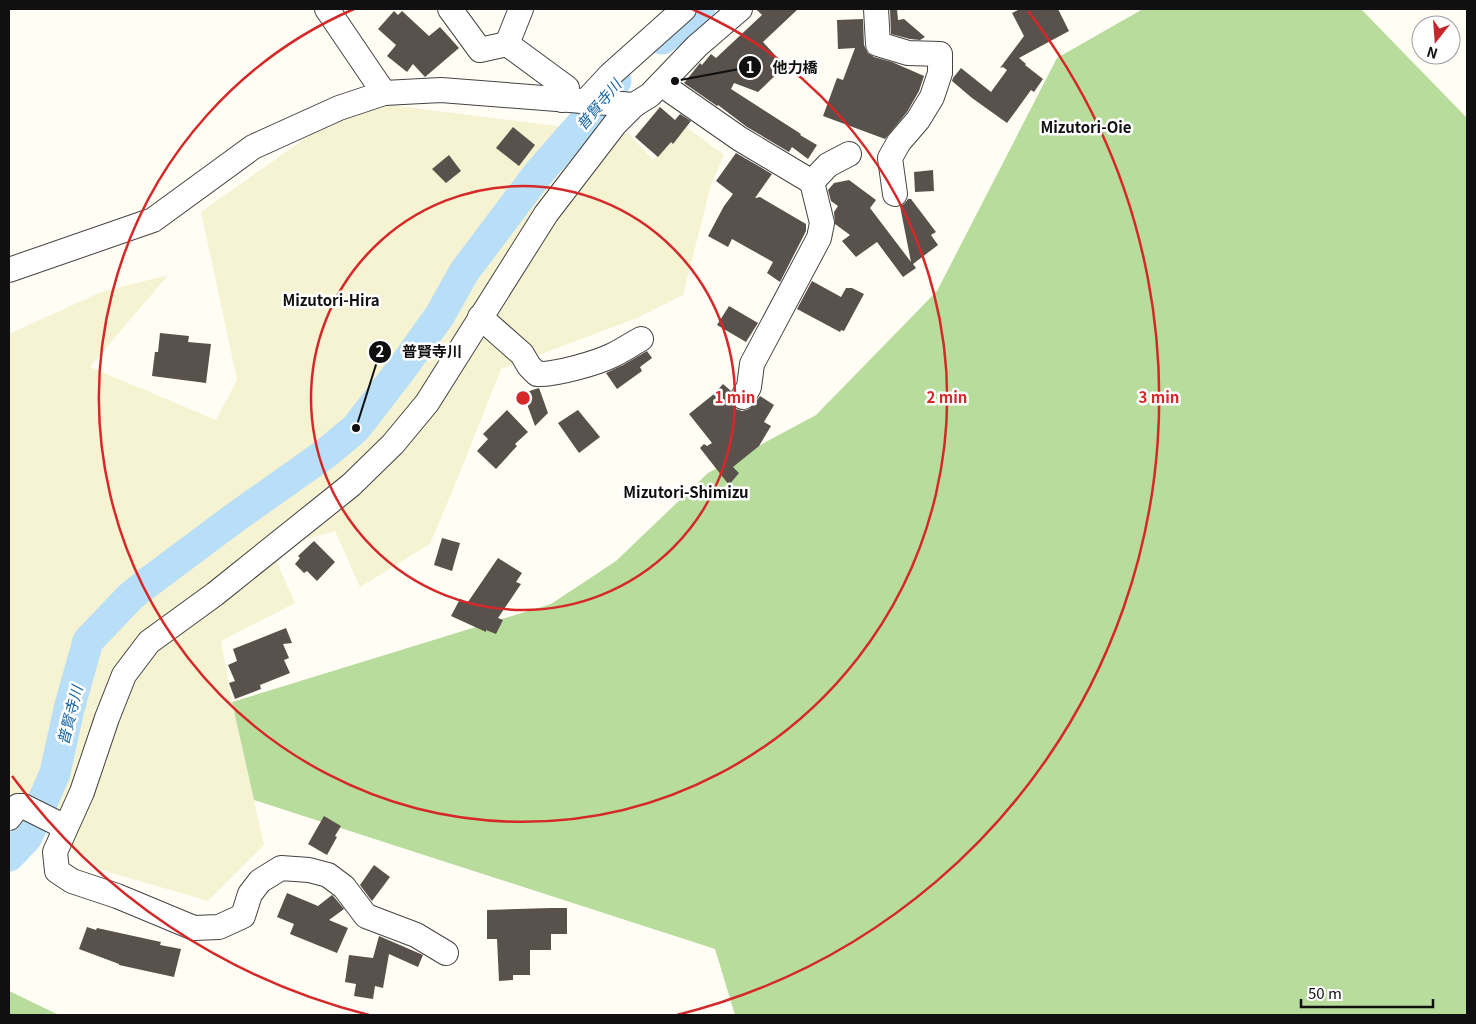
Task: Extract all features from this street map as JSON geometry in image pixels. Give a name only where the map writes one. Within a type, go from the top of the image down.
[{"type":"street","points":[[327,9],[384,93]]},
{"type":"street","points":[[446,953],[416,935],[366,916],[344,887],[328,875],[309,870],[281,868],[260,881],[250,894],[242,916],[219,928],[194,928],[117,896],[72,881],[57,871],[55,852],[60,825],[82,792],[124,675],[149,642],[215,594],[351,485],[393,444],[427,404],[546,214],[615,124],[598,103],[567,88],[507,44],[480,50],[450,9]]},
{"type":"street","points":[[507,44],[521,9]]},
{"type":"street","points":[[598,103],[610,75],[684,9]]},
{"type":"street","points":[[9,270],[153,220],[253,147],[338,108],[384,93],[441,90],[598,103],[650,95],[697,46],[740,9]]},
{"type":"street","points":[[876,9],[878,44],[908,53],[940,54],[940,73],[932,97],[918,120],[898,142],[890,158],[895,194]]},
{"type":"street","points":[[661,84],[740,139],[812,182],[822,223],[818,238],[752,364],[749,387],[743,397]]},
{"type":"street","points":[[812,182],[828,165],[849,154]]},
{"type":"street","points":[[480,318],[522,354],[529,366],[538,374],[546,375],[612,356],[641,339]]},
{"type":"street","points":[[18,812],[60,825]]},
{"type":"shaded area","points":[[358,101],[630,135],[653,160],[682,124],[724,155],[711,185],[683,295],[637,318],[501,369],[430,544],[360,587],[335,531],[271,549],[295,603],[221,641],[232,702],[264,845],[208,901],[102,870],[28,808],[9,820],[9,334],[101,292],[168,275],[90,367],[216,420],[237,380],[201,212]]},
{"type":"green space","points":[[1143,9],[1361,9],[1411,60],[1411,65],[1415,65],[1467,118],[1467,1015],[735,1015],[715,949],[254,800],[232,702],[551,604],[616,561],[708,473],[816,415],[937,291],[1057,58]]},
{"type":"green space","points":[[9,991],[59,1015],[9,1015]]},
{"type":"building","points":[[756,9],[798,9],[763,42],[785,66],[758,92],[734,83],[731,89],[817,145],[808,159],[792,147],[789,152],[747,127],[684,83],[700,63],[702,65],[711,54],[716,58],[762,15]]},
{"type":"building","points":[[890,9],[897,9],[898,20],[904,19],[925,37],[920,40],[891,34]]},
{"type":"building","points":[[1020,9],[1058,9],[1069,31],[1019,58],[1043,79],[1034,92],[1031,90],[1007,123],[952,81],[961,68],[991,92],[1007,70],[1003,67],[1000,68],[1024,36],[1012,13]]},
{"type":"building","points":[[394,11],[398,15],[402,11],[429,36],[440,27],[459,48],[425,77],[413,64],[407,72],[387,56],[396,45],[378,29]]},
{"type":"building","points":[[863,19],[864,45],[868,53],[924,76],[919,91],[907,112],[885,139],[823,116],[837,78],[843,80],[855,48],[838,49],[837,20]]},
{"type":"building","points":[[660,107],[675,120],[680,114],[691,121],[673,144],[671,142],[658,157],[635,137]]},
{"type":"building","points":[[513,127],[535,145],[519,166],[496,148]]},
{"type":"building","points":[[736,153],[772,174],[755,198],[760,197],[806,224],[806,231],[780,282],[767,273],[773,262],[732,239],[728,247],[708,236],[724,206],[733,194],[716,181]]},
{"type":"building","points":[[449,155],[461,171],[446,183],[432,169]]},
{"type":"building","points":[[933,170],[934,191],[915,192],[914,172]]},
{"type":"building","points":[[849,180],[876,200],[870,208],[911,262],[900,206],[908,199],[911,199],[936,232],[931,235],[938,245],[913,264],[916,268],[903,277],[877,242],[856,257],[842,241],[850,235],[835,224],[834,212],[838,206],[831,201],[828,190],[834,183]]},
{"type":"building","points":[[812,281],[841,297],[846,288],[852,288],[864,294],[844,331],[841,330],[840,332],[797,309]]},
{"type":"building","points":[[729,306],[758,323],[746,342],[717,325]]},
{"type":"building","points":[[160,333],[189,336],[188,342],[211,344],[206,383],[152,376],[155,352],[158,352]]},
{"type":"building","points":[[647,351],[652,358],[640,367],[642,371],[617,389],[606,373]]},
{"type":"building","points":[[723,384],[731,391],[729,397],[736,409],[742,411],[749,409],[760,396],[774,405],[764,422],[771,426],[759,446],[733,467],[739,473],[729,485],[700,448],[704,444],[707,446],[712,443],[689,414],[714,394]]},
{"type":"building","points":[[539,388],[548,413],[535,426],[523,393]]},
{"type":"building","points":[[507,410],[528,432],[515,444],[517,446],[496,469],[477,451],[488,439],[483,434]]},
{"type":"building","points":[[578,410],[600,437],[579,453],[558,423]]},
{"type":"building","points":[[442,538],[460,543],[452,571],[434,565]]},
{"type":"building","points":[[314,541],[335,562],[317,581],[307,571],[304,573],[295,564],[300,558],[298,556]]},
{"type":"building","points":[[498,558],[522,573],[516,582],[521,584],[498,618],[503,620],[496,634],[486,630],[486,632],[451,616],[460,599],[468,602]]},
{"type":"building","points":[[286,628],[292,643],[283,644],[289,658],[284,660],[290,673],[260,685],[261,689],[235,699],[229,683],[235,681],[228,665],[237,661],[233,649]]},
{"type":"building","points":[[324,816],[341,826],[327,855],[308,844]]},
{"type":"building","points":[[374,865],[390,877],[372,901],[360,885]]},
{"type":"building","points":[[287,893],[318,906],[332,895],[344,909],[329,920],[348,928],[337,953],[290,934],[294,924],[277,917]]},
{"type":"building","points":[[567,908],[567,934],[551,934],[551,950],[530,950],[530,975],[513,975],[513,980],[499,981],[497,939],[487,939],[487,910]]},
{"type":"building","points":[[87,927],[161,942],[160,945],[181,949],[174,977],[119,965],[79,949]]},
{"type":"building","points":[[379,936],[423,955],[418,967],[389,954],[383,988],[375,986],[373,999],[354,996],[356,984],[345,982],[349,955],[373,958]]},
{"type":"waterway","name":"普賢寺川","points":[[662,39],[700,9]]},
{"type":"waterway","name":"普賢寺川","points":[[9,856],[27,837],[55,773],[69,709],[88,641],[131,596],[146,584],[325,454],[356,428],[440,315],[464,272],[537,175],[616,81]]},
{"type":"place","name":"他力橋","points":[[675,81]]},
{"type":"place","name":"普賢寺川","points":[[356,428]]},
{"type":"district","name":"Mizutori-Oie","points":[[1086,126]]},
{"type":"district","name":"Mizutori-Hira","points":[[331,299]]},
{"type":"district","name":"Mizutori-Shimizu","points":[[686,491]]}]
